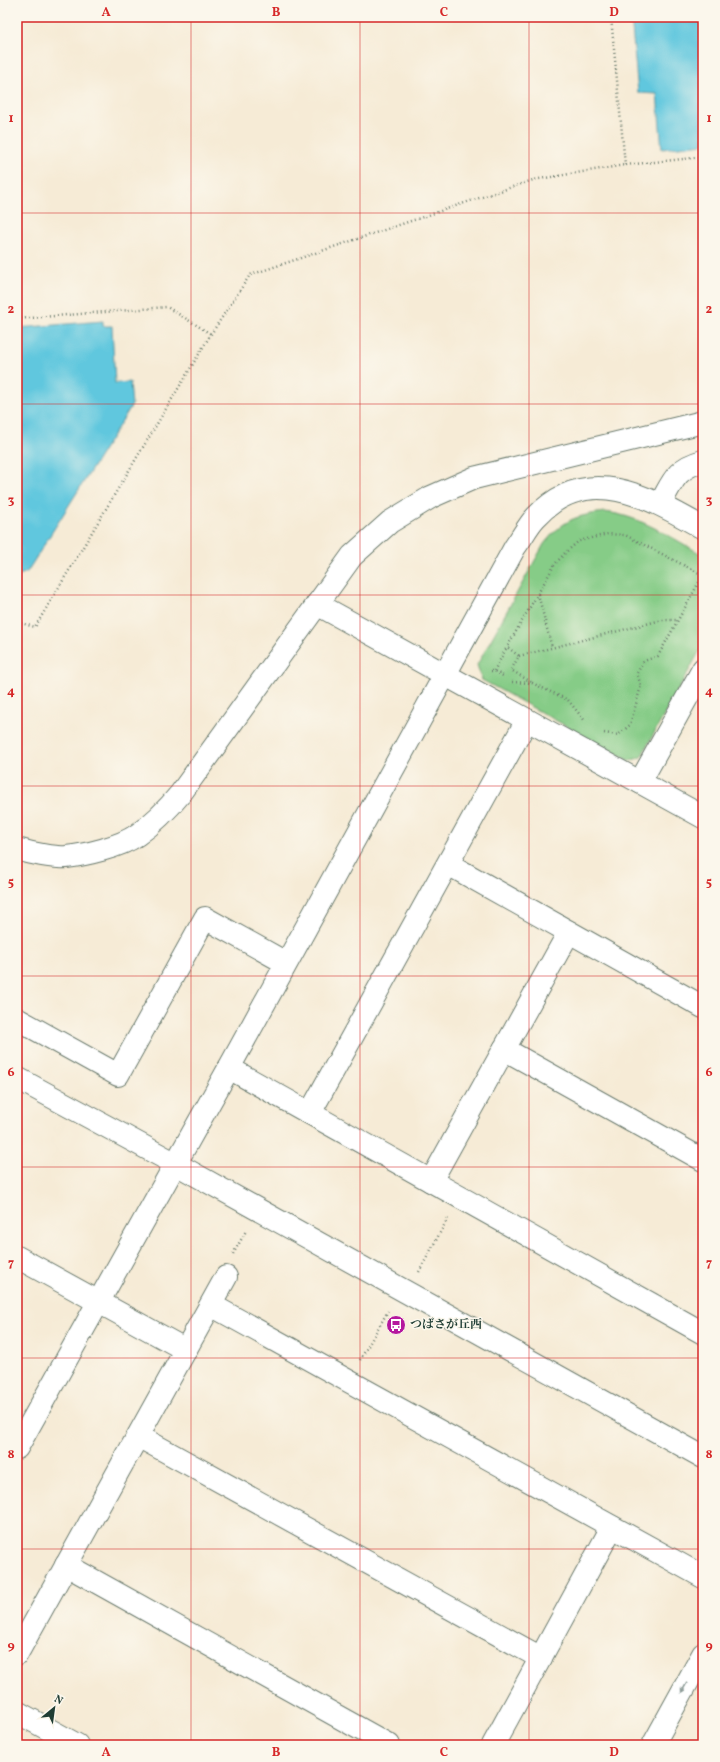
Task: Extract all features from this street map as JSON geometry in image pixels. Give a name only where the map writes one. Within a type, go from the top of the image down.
[{"type":"street","points":[[17,849],[65,857],[102,850],[135,837],[161,816],[181,793],[352,556],[390,522],[431,497],[474,478],[703,422]]},
{"type":"street","points":[[660,504],[675,476],[689,464],[703,461]]},
{"type":"street","points":[[17,1448],[97,1302],[176,1164],[515,547],[535,517],[552,503],[572,492],[595,488],[622,490],[660,504],[703,528]]},
{"type":"street","points":[[317,604],[703,817]]},
{"type":"street","points":[[640,782],[703,669]]},
{"type":"street","points":[[310,1113],[527,720]]},
{"type":"street","points":[[448,864],[703,1007]]},
{"type":"street","points":[[17,1019],[118,1074],[206,918],[286,963]]},
{"type":"street","points":[[431,1181],[569,932]]},
{"type":"street","points":[[504,1049],[702,1158]]},
{"type":"street","points":[[229,1068],[703,1332]]},
{"type":"street","points":[[17,1078],[258,1209],[703,1457]]},
{"type":"street","points":[[17,1257],[186,1350]]},
{"type":"street","points":[[17,1654],[226,1277]]},
{"type":"street","points":[[211,1305],[703,1577]]},
{"type":"street","points":[[138,1436],[541,1658]]},
{"type":"street","points":[[493,1745],[612,1527]]},
{"type":"street","points":[[66,1566],[389,1745]]},
{"type":"street","points":[[653,1745],[703,1654]]},
{"type":"street","points":[[17,1712],[77,1745]]},
{"type":"path","points":[[611,17],[625,165]]},
{"type":"path","points":[[17,622],[35,627],[211,334],[250,275],[533,180],[625,165],[703,156]]},
{"type":"path","points":[[17,319],[167,307],[211,334]]},
{"type":"path","points":[[494,670],[555,564],[579,541],[608,534],[625,535],[703,575],[658,656],[644,662],[637,673],[641,686],[630,725],[618,735],[598,732]]},
{"type":"path","points":[[538,593],[552,648]]},
{"type":"path","points":[[587,723],[582,719],[568,700],[532,683],[511,670],[519,656],[662,620],[678,620]]},
{"type":"path","points":[[507,647],[519,656]]},
{"type":"path","points":[[487,671],[494,670],[513,682],[532,683]]},
{"type":"path","points":[[347,1381],[404,1291],[460,1197]]},
{"type":"path","points":[[226,1277],[228,1265],[258,1209]]},
{"type":"green space","points":[[605,512],[618,514],[644,523],[703,555],[703,645],[641,757],[630,761],[482,680],[477,665],[544,544],[558,529],[571,520],[586,515]]},
{"type":"water","points":[[631,17],[703,17],[703,144],[662,149],[657,94],[638,93]]},
{"type":"water","points":[[103,321],[103,326],[112,326],[115,383],[130,382],[132,405],[27,572],[17,576],[17,328]]},
{"type":"place","name":"つばさが丘西","points":[[396,1325]]}]
